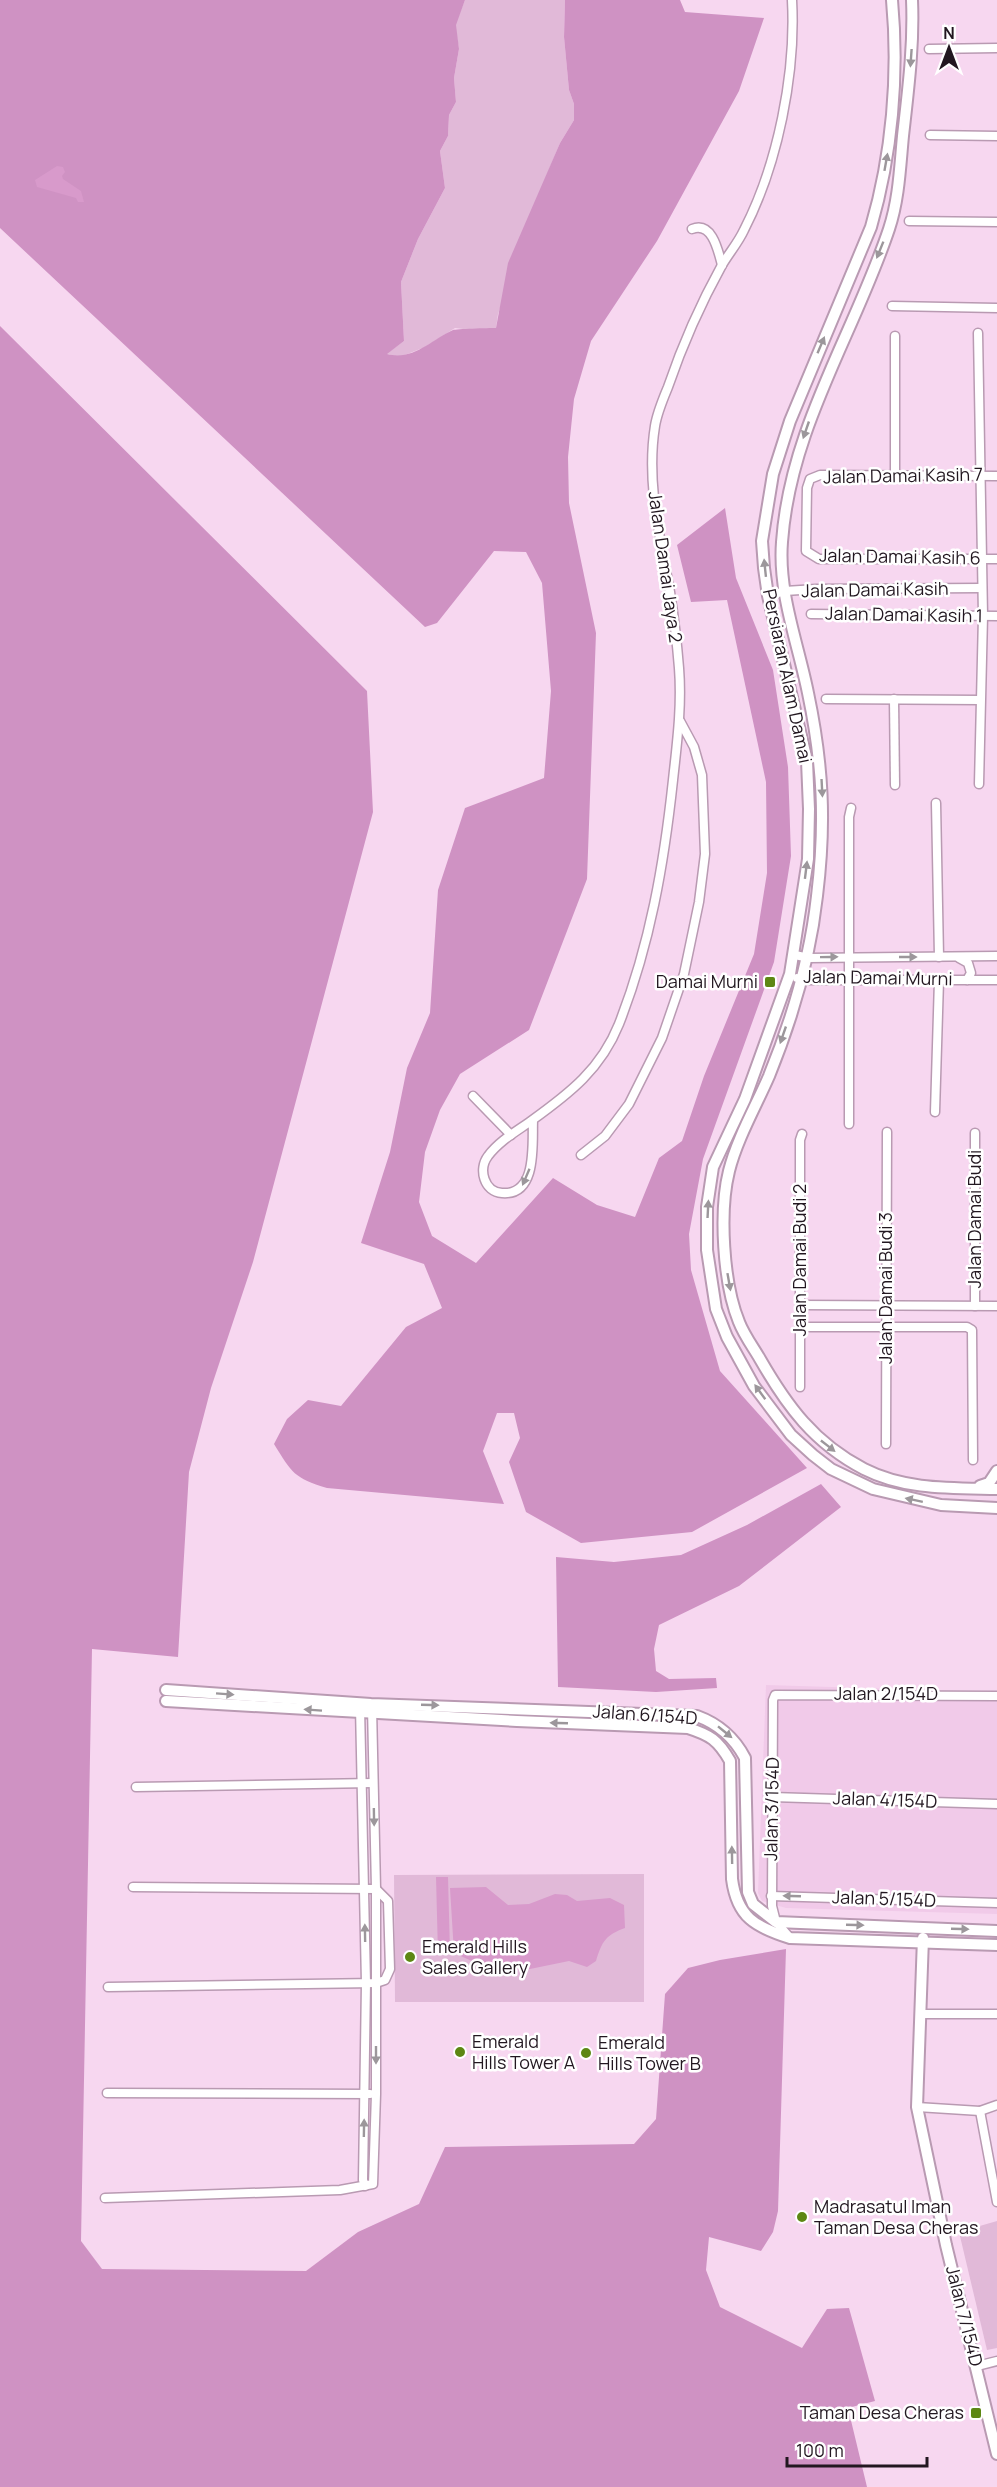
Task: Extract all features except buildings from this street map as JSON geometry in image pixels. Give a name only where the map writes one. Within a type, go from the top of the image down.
[{"type":"street","name":"Jalan Damai Jaya 2","points":[[533,1120],[528,1176],[522,1187],[513,1193],[494,1192],[487,1186],[483,1166],[488,1157],[511,1135],[581,1081],[599,1063],[612,1041],[633,988],[656,903],[666,841],[680,721],[680,671],[671,597],[657,526],[651,462],[655,422],[673,373],[722,265],[745,230],[764,184],[786,103],[793,29],[792,0]]},
{"type":"street","name":"Persiaran Alam Damai","points":[[892,0],[892,101],[888,151],[879,198],[871,227],[790,421],[773,474],[762,541],[768,596],[807,761],[808,859],[795,955],[790,975],[745,1099],[713,1167],[707,1208],[707,1250],[716,1309],[727,1337],[754,1386],[791,1435],[813,1455],[831,1469],[873,1490],[941,1505],[997,1508]]},
{"type":"street","name":"Persiaran Alam Damai","points":[[912,0],[913,25],[909,82],[897,193],[890,227],[824,381],[798,453],[788,499],[782,545],[786,591],[821,757],[822,860],[803,980],[770,1072],[730,1168],[725,1213],[725,1249],[727,1282],[739,1324],[797,1417],[828,1447],[866,1470],[909,1485],[997,1489]]},
{"type":"street","points":[[929,49],[997,48]]},
{"type":"street","points":[[930,135],[997,136]]},
{"type":"street","points":[[909,221],[997,222]]},
{"type":"street","points":[[692,229],[702,227],[707,230],[718,249],[722,265]]},
{"type":"street","points":[[892,306],[997,308]]},
{"type":"street","points":[[978,333],[983,616],[979,784]]},
{"type":"street","points":[[895,336],[895,476]]},
{"type":"street","name":"Jalan Damai Kasih 7","points":[[806,551],[807,488],[810,479],[820,475],[997,476]]},
{"type":"street","name":"Jalan Damai Kasih 6","points":[[806,551],[819,559],[997,559]]},
{"type":"street","name":"Jalan Damai Kasih","points":[[768,596],[786,591],[982,588]]},
{"type":"street","name":"Jalan Damai Kasih 1","points":[[811,614],[997,616]]},
{"type":"street","points":[[826,699],[980,699]]},
{"type":"street","points":[[894,699],[895,785]]},
{"type":"street","points":[[580,1155],[605,1136],[629,1104],[662,1038],[684,975],[699,902],[705,854],[702,775],[694,747],[680,721]]},
{"type":"street","points":[[936,803],[939,957]]},
{"type":"street","points":[[849,1124],[851,808]]},
{"type":"street","name":"Jalan Damai Murni","points":[[795,955],[808,958],[997,956]]},
{"type":"street","name":"Jalan Damai Murni","points":[[955,957],[968,963],[971,973],[967,980]]},
{"type":"street","name":"Jalan Damai Murni","points":[[790,975],[803,980],[997,980]]},
{"type":"street","points":[[935,1112],[939,980]]},
{"type":"street","points":[[473,1096],[511,1135]]},
{"type":"street","name":"Jalan Damai Budi 3","points":[[886,1444],[887,1132]]},
{"type":"street","name":"Jalan Damai Budi","points":[[975,1133],[975,1305]]},
{"type":"street","name":"Jalan Damai Budi 2","points":[[800,1387],[800,1140],[802,1134]]},
{"type":"street","points":[[707,1250],[725,1249]]},
{"type":"street","points":[[800,1305],[997,1305]]},
{"type":"street","points":[[800,1327],[967,1327],[972,1330],[973,1460]]},
{"type":"street","points":[[971,1488],[989,1483],[997,1471]]},
{"type":"street","name":"Jalan 6/154D","points":[[166,1695],[687,1728],[707,1733],[721,1745],[730,1761],[732,1879],[735,1898],[754,1922],[769,1931],[790,1938],[997,1946]]},
{"type":"street","name":"Jalan 2/154D","points":[[775,1695],[997,1696]]},
{"type":"street","name":"Jalan 3/154D","points":[[775,1695],[771,1896],[776,1922]]},
{"type":"street","points":[[360,1708],[366,1983],[363,2181],[365,2186]]},
{"type":"street","points":[[105,2198],[340,2190],[373,2184],[375,2179],[376,2094],[376,1888],[372,1709]]},
{"type":"street","name":"Jalan 6/154D","points":[[372,1709],[682,1714],[711,1721],[736,1741],[745,1758],[748,1892],[753,1904],[776,1922]]},
{"type":"street","points":[[136,1787],[374,1783]]},
{"type":"street","name":"Jalan 4/154D","points":[[772,1797],[997,1804]]},
{"type":"street","points":[[133,1887],[376,1888]]},
{"type":"street","points":[[108,1987],[376,1983],[385,1980],[390,1969],[388,1902],[376,1888]]},
{"type":"street","name":"Jalan 5/154D","points":[[771,1896],[997,1903]]},
{"type":"street","points":[[776,1922],[997,1930]]},
{"type":"street","points":[[776,1922],[790,1938]]},
{"type":"street","name":"Jalan 7/154D","points":[[923,1928],[917,2107],[946,2245],[996,2449]]},
{"type":"street","points":[[898,1942],[911,1944],[922,1958],[932,1945],[940,1943]]},
{"type":"street","points":[[920,2014],[997,2014]]},
{"type":"street","points":[[107,2093],[376,2094]]},
{"type":"street","points":[[917,2107],[980,2111],[997,2105]]},
{"type":"street","points":[[980,2111],[997,2202]]},
{"type":"street","points":[[977,2366],[997,2361]]},
{"type":"shaded area","points":[[0,0],[465,0],[456,25],[459,49],[454,78],[456,102],[449,115],[448,136],[440,151],[445,188],[418,239],[401,282],[404,341],[387,354],[396,355],[414,352],[453,330],[496,328],[508,263],[560,143],[574,120],[574,104],[569,90],[564,37],[565,0],[680,0],[685,12],[764,18],[739,91],[657,241],[591,341],[574,399],[568,457],[569,503],[596,633],[587,879],[529,1030],[460,1074],[440,1110],[425,1152],[419,1202],[432,1236],[476,1263],[553,1178],[597,1205],[635,1217],[659,1158],[682,1141],[704,1076],[754,954],[767,873],[766,782],[727,600],[691,602],[677,545],[725,508],[736,578],[773,670],[788,767],[791,856],[774,962],[703,1159],[689,1234],[691,1270],[720,1371],[807,1468],[692,1532],[581,1543],[526,1512],[509,1462],[520,1438],[514,1413],[497,1413],[483,1451],[504,1504],[327,1488],[307,1481],[295,1473],[274,1444],[287,1419],[308,1400],[341,1406],[406,1327],[442,1308],[424,1264],[361,1243],[390,1152],[407,1068],[430,1013],[438,890],[465,808],[544,778],[551,691],[542,583],[526,552],[494,551],[437,623],[425,627],[0,228]]},
{"type":"shaded area","points":[[465,0],[565,0],[564,37],[569,90],[574,104],[574,120],[560,143],[545,179],[498,314],[496,328],[472,330],[455,328],[425,347],[400,357],[386,354],[404,341],[401,282],[418,239],[445,188],[440,151],[448,136],[449,115],[456,102],[454,78],[459,49],[455,25]]},
{"type":"shaded area","points":[[57,166],[63,167],[65,172],[63,179],[81,191],[84,202],[78,202],[76,198],[37,187],[35,180]]},
{"type":"shaded area","points":[[0,326],[367,691],[373,812],[253,1262],[211,1388],[189,1472],[178,1657],[92,1649],[81,2241],[102,2269],[306,2271],[358,2232],[419,2204],[445,2147],[634,2144],[656,2119],[665,1994],[688,1968],[786,1949],[778,2211],[773,2232],[761,2251],[709,2237],[706,2270],[720,2307],[802,2348],[827,2309],[849,2308],[875,2401],[848,2408],[867,2487],[0,2487]]},
{"type":"shaded area","points":[[821,1484],[841,1507],[739,1586],[659,1625],[654,1649],[656,1671],[669,1679],[716,1678],[717,1688],[656,1692],[558,1687],[556,1557],[614,1562],[681,1555],[747,1525]]},
{"type":"shaded area","points":[[766,1685],[997,1692],[997,1914],[786,1908],[762,1901],[758,1893]]},
{"type":"shaded area","points":[[644,1874],[644,2002],[395,2002],[394,1875]]},
{"type":"shaded area","points":[[436,1877],[448,1877],[450,1953],[438,1954]]},
{"type":"shaded area","points":[[486,1887],[508,1905],[529,1904],[555,1894],[567,1895],[577,1901],[610,1898],[624,1905],[625,1928],[613,1933],[606,1940],[600,1948],[596,1961],[587,1967],[569,1961],[530,1969],[494,1971],[454,1953],[450,1888]]},
{"type":"shaded area","points":[[997,2221],[997,2348],[987,2350],[959,2232]]},
{"type":"place","name":"Damai Murni","points":[[770,982]]},
{"type":"place","name":"Emerald Hills Sales Gallery","points":[[410,1957]]},
{"type":"place","name":"Emerald Hills Tower A","points":[[460,2052]]},
{"type":"place","name":"Emerald Hills Tower B","points":[[586,2053]]},
{"type":"place","name":"Madrasatul Iman Taman Desa Cheras","points":[[802,2217]]},
{"type":"place","name":"Taman Desa Cheras","points":[[976,2413]]}]
